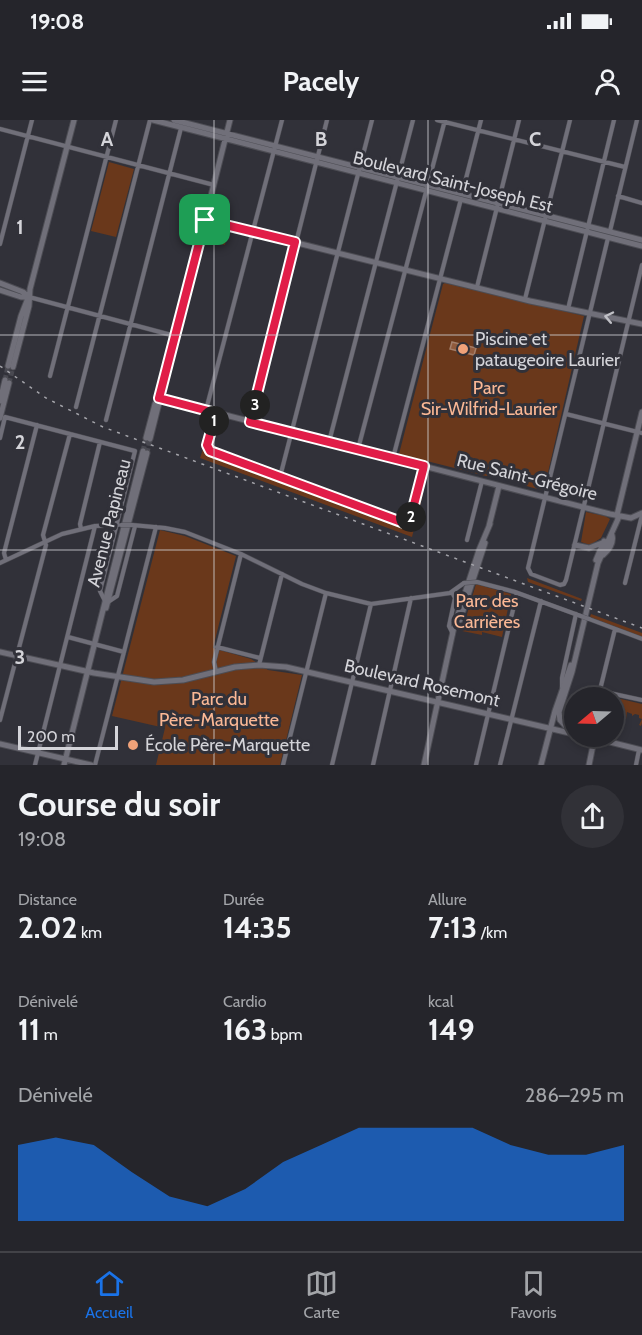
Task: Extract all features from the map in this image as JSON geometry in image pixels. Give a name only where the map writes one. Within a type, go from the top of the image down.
[{"type":"main road","points":[[10,367],[24,305],[74,120]]},
{"type":"main road","name":"Boulevard Saint-Joseph Est","points":[[151,120],[182,123]]},
{"type":"main road","name":"Boulevard Saint-Joseph Est","points":[[174,120],[275,149],[587,229],[642,246]]},
{"type":"main road","name":"Avenue Papineau","points":[[148,439],[155,404],[159,398],[230,120]]},
{"type":"main road","points":[[205,220],[440,279],[642,324]]},
{"type":"main road","name":"Boulevard Saint-Joseph Est","points":[[609,235],[642,240]]},
{"type":"main road","points":[[0,282],[23,292],[28,297]]},
{"type":"main road","points":[[1,291],[28,297]]},
{"type":"main road","points":[[0,401],[7,381],[3,418]]},
{"type":"main road","name":"Rue Saint-Grégoire","points":[[159,398],[546,498],[633,518],[642,514]]},
{"type":"main road","points":[[541,765],[572,662],[597,559],[617,515],[640,432],[642,412]]},
{"type":"main road","name":"Avenue Papineau","points":[[65,762],[145,452]]},
{"type":"main road","points":[[424,765],[454,636],[454,627],[490,524],[499,486]]},
{"type":"main road","points":[[567,687],[602,556],[610,549],[613,539],[611,534],[618,519],[617,515]]},
{"type":"main road","points":[[575,545],[589,548],[604,542]]},
{"type":"main road","name":"Boulevard Rosemont","points":[[0,652],[139,681],[166,682],[190,679],[260,662],[390,690],[564,732]]},
{"type":"main road","points":[[564,698],[559,714],[564,725]]},
{"type":"main road","points":[[0,744],[38,752],[65,762],[93,765]]},
{"type":"main road","points":[[624,746],[641,750]]},
{"type":"main road","points":[[589,765],[593,747]]},
{"type":"street","points":[[0,244],[32,120]]},
{"type":"street","points":[[50,376],[116,120]]},
{"type":"street","points":[[76,407],[151,120]]},
{"type":"street","points":[[206,410],[282,120]]},
{"type":"street","points":[[250,422],[327,120]]},
{"type":"street","points":[[280,477],[372,120]]},
{"type":"street","points":[[329,442],[413,120]]},
{"type":"street","points":[[437,120],[626,167]]},
{"type":"street","points":[[393,458],[481,120]]},
{"type":"street","points":[[477,287],[519,120]]},
{"type":"street","points":[[525,299],[570,120]]},
{"type":"street","points":[[568,309],[614,120]]},
{"type":"street","points":[[637,120],[529,572],[563,585],[575,545],[642,265]]},
{"type":"street","points":[[358,449],[445,121]]},
{"type":"street","points":[[106,420],[182,123]]},
{"type":"street","points":[[0,129],[214,185]]},
{"type":"street","points":[[618,196],[642,203]]},
{"type":"street","points":[[28,297],[175,336]]},
{"type":"street","points":[[216,413],[208,448],[210,451],[404,523],[410,520],[424,466]]},
{"type":"street","points":[[566,414],[640,432]]},
{"type":"street","points":[[0,438],[3,418],[100,441],[80,524],[81,529]]},
{"type":"street","points":[[6,560],[4,553],[37,425]]},
{"type":"street","points":[[0,720],[46,545],[43,535],[70,434]]},
{"type":"street","name":"Avenue Papineau","points":[[100,441],[135,450],[119,525],[100,591],[107,602],[117,596],[134,526]]},
{"type":"street","points":[[467,540],[482,481]]},
{"type":"street","points":[[625,583],[642,514]]},
{"type":"street","points":[[0,563],[45,541],[81,529],[119,525],[156,527],[185,532],[242,554],[326,592],[371,604],[452,592],[464,583],[477,582],[541,601],[642,639]]},
{"type":"street","points":[[34,765],[95,526]]},
{"type":"street","points":[[93,765],[156,527]]},
{"type":"street","points":[[216,671],[214,662],[242,554]]},
{"type":"street","points":[[260,662],[282,574]]},
{"type":"street","points":[[283,765],[326,592]]},
{"type":"street","points":[[452,592],[455,598],[449,626],[454,636]]},
{"type":"street","points":[[476,765],[517,593]]},
{"type":"street","points":[[373,765],[411,598]]},
{"type":"street","points":[[501,765],[541,601]]},
{"type":"street","points":[[332,765],[371,604]]},
{"type":"street","points":[[562,689],[561,678],[577,615]]},
{"type":"street","points":[[601,687],[615,629]]},
{"type":"street","points":[[68,637],[124,652]]},
{"type":"street","name":"Boulevard Rosemont","points":[[218,647],[260,662]]},
{"type":"street","points":[[624,696],[642,700]]},
{"type":"street","points":[[636,765],[641,750]]},
{"type":"green space","points":[[109,162],[134,169],[116,237],[91,231]]},
{"type":"green space","points":[[210,226],[228,230],[225,245],[206,241]]},
{"type":"green space","name":"Parc Sir-Wilfrid-Laurier","points":[[445,283],[584,316],[544,490],[399,454]]},
{"type":"green space","points":[[204,446],[207,454],[405,527],[412,523],[420,494],[423,494],[412,537],[200,458]]},
{"type":"green space","points":[[586,512],[610,519],[601,538],[590,545],[581,542]]},
{"type":"green space","name":"Parc du Père-Marquette","points":[[160,530],[185,536],[236,556],[213,648],[251,659],[268,670],[302,675],[280,765],[156,765],[165,728],[112,716]]},
{"type":"green space","points":[[527,578],[582,599],[581,601],[528,582]]},
{"type":"green space","name":"Parc des Carrières","points":[[476,584],[511,594],[502,637],[482,632],[482,635],[462,631]]},
{"type":"green space","points":[[591,614],[642,633],[642,637],[590,617]]},
{"type":"green space","points":[[624,700],[642,704],[642,719],[639,715],[632,716],[627,712],[626,719],[624,719]]},
{"type":"shaded area","name":"Piscine et pataugeoire Laurier","points":[[452,342],[476,348],[474,355],[450,349]]},
{"type":"tunnel","points":[[5,380],[8,366]]},
{"type":"tunnel","points":[[9,383],[13,367]]},
{"type":"tunnel","points":[[143,451],[146,438]]},
{"type":"tunnel","points":[[147,453],[150,439]]},
{"type":"railway","points":[[0,366],[46,398],[103,427],[642,628]]},
{"type":"place","name":"Piscine et pataugeoire Laurier","points":[[463,349]]},
{"type":"place","name":"École Père-Marquette","points":[[133,745]]},
{"type":"route","points":[[205,220],[295,242],[250,422],[424,466],[408,523],[210,451],[207,445],[216,413],[159,398],[205,220]]}]
